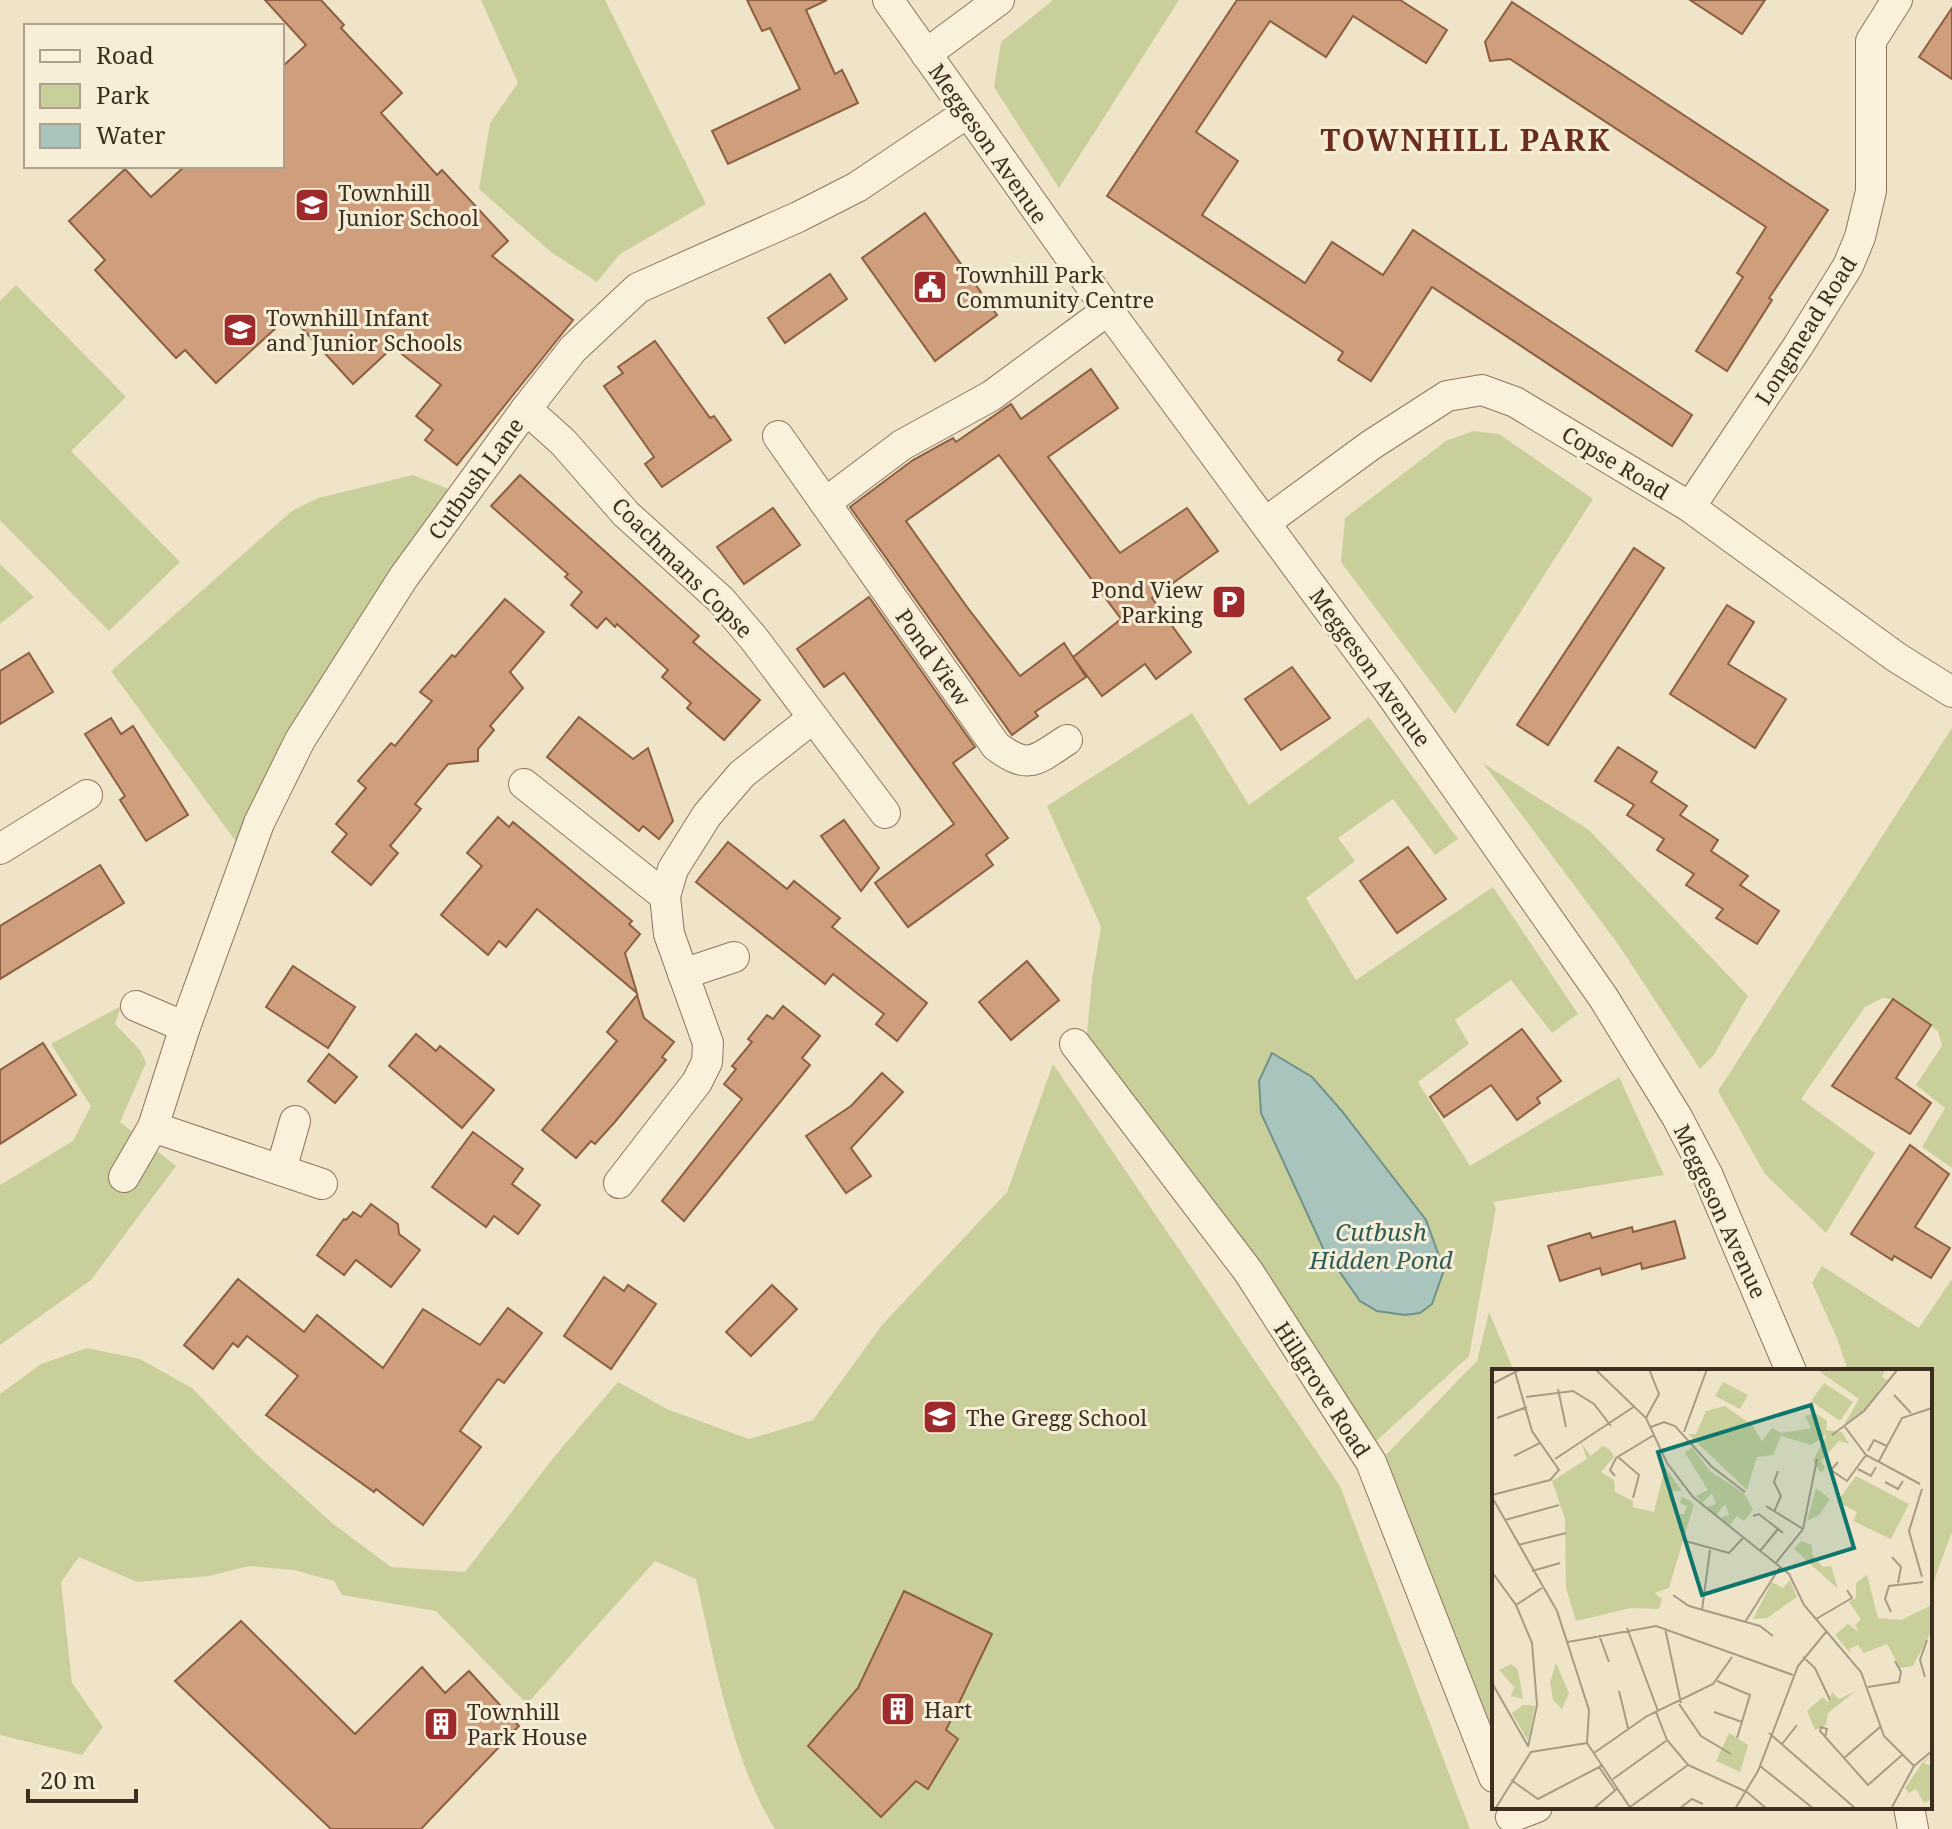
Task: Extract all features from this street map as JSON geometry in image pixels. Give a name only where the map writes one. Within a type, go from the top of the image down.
[{"type":"street","name":"Meggeson Avenue","points":[[888,0],[1108,310],[1418,731],[1603,997],[1677,1117],[1708,1176],[1790,1369]]},
{"type":"street","points":[[926,54],[999,0]]},
{"type":"street","name":"Longmead Road","points":[[1690,507],[1848,266],[1860,237],[1871,191],[1871,41],[1897,0]]},
{"type":"street","name":"Cutbush Lane","points":[[124,1177],[153,1127],[185,1027],[259,823],[300,740],[403,578],[573,349],[638,288],[798,217],[857,187],[967,113]]},
{"type":"street","points":[[825,503],[902,445],[991,396],[1108,310]]},
{"type":"street","name":"Copse Road","points":[[1266,522],[1371,445],[1447,396],[1482,390],[1515,402],[1690,507],[1896,657],[1952,692]]},
{"type":"street","name":"Coachmans Copse","points":[[526,409],[563,442],[626,514],[721,600],[755,640],[885,813]]},
{"type":"street","name":"Pond View","points":[[778,436],[996,746],[1013,759],[1025,761],[1038,759],[1067,740]]},
{"type":"street","points":[[619,1183],[697,1082],[707,1062],[708,1043],[669,934],[665,896],[673,869],[707,815],[742,774],[813,718]]},
{"type":"street","points":[[524,784],[665,896]]},
{"type":"street","points":[[0,849],[87,795]]},
{"type":"street","points":[[683,974],[734,957]]},
{"type":"street","points":[[136,1006],[185,1027]]},
{"type":"street","name":"Hillgrove Road","points":[[1075,1044],[1248,1271],[1371,1462],[1492,1772]]},
{"type":"street","points":[[281,1170],[295,1121]]},
{"type":"street","points":[[153,1127],[322,1184]]},
{"type":"street","points":[[1909,1809],[1913,1829]]},
{"type":"green space","points":[[481,0],[605,0],[706,204],[620,254],[597,282],[551,252],[479,189],[490,123],[518,83]]},
{"type":"green space","points":[[1053,0],[1179,0],[1059,188],[994,87],[1001,42]]},
{"type":"green space","points":[[16,285],[126,397],[71,451],[180,562],[109,631],[0,520],[0,301]]},
{"type":"green space","points":[[1473,431],[1499,434],[1593,499],[1455,714],[1341,562],[1345,518],[1446,441]]},
{"type":"green space","points":[[413,475],[451,490],[237,843],[111,671],[292,511],[318,498]]},
{"type":"green space","points":[[0,564],[34,597],[0,624]]},
{"type":"green space","points":[[1192,713],[1249,805],[1369,717],[1458,839],[1435,855],[1393,799],[1338,838],[1355,861],[1306,898],[1356,980],[1493,887],[1578,1014],[1552,1033],[1511,980],[1455,1020],[1469,1044],[1418,1082],[1470,1166],[1619,1077],[1664,1175],[1493,1202],[1496,1208],[1469,1356],[1373,1444],[1086,1044],[1101,927],[1047,806]]},
{"type":"green space","points":[[1952,728],[1952,1168],[1922,1147],[1945,1108],[1916,1085],[1942,1046],[1938,1031],[1891,999],[1883,998],[1865,1007],[1801,1099],[1875,1153],[1826,1233],[1765,1174],[1718,1091]]},
{"type":"green space","points":[[1483,763],[1589,830],[1748,996],[1713,1056],[1700,1069],[1618,944]]},
{"type":"green space","points":[[121,1006],[115,1024],[140,1050],[146,1063],[120,1122],[176,1166],[91,1280],[0,1345],[0,1185],[73,1141],[91,1106],[51,1044]]},
{"type":"green space","name":"The Gregg School","points":[[1053,1064],[1340,1486],[1470,1829],[775,1829],[760,1802],[736,1741],[696,1579],[655,1561],[527,1704],[436,1611],[342,1595],[334,1581],[294,1570],[249,1566],[209,1576],[137,1582],[79,1557],[61,1582],[72,1683],[103,1727],[82,1755],[0,1735],[0,1394],[41,1364],[87,1348],[140,1359],[192,1388],[254,1452],[332,1523],[391,1567],[465,1572],[558,1452],[618,1382],[667,1409],[749,1439],[813,1420],[882,1325],[1007,1192]]},
{"type":"green space","points":[[1822,1266],[1919,1328],[1952,1279],[1952,1532],[1932,1594],[1932,1369],[1847,1369],[1812,1283]]},
{"type":"green space","points":[[1489,1312],[1513,1369],[1492,1369],[1492,1741],[1380,1461],[1477,1361]]},
{"type":"water","name":"Cutbush Hidden Pond","points":[[1272,1053],[1312,1077],[1426,1220],[1444,1270],[1432,1304],[1420,1313],[1405,1315],[1377,1311],[1360,1301],[1323,1248],[1261,1113],[1259,1081]]},
{"type":"building","points":[[265,0],[321,0],[344,25],[341,28],[402,93],[381,113],[437,175],[442,170],[508,241],[492,256],[573,320],[457,465],[425,440],[433,430],[416,416],[441,385],[393,347],[353,384],[290,315],[216,383],[185,350],[176,358],[95,270],[105,260],[69,221],[125,169],[151,197],[183,168],[284,168],[284,65],[306,45]]},
{"type":"building","points":[[747,0],[827,0],[806,10],[835,74],[842,70],[858,103],[728,164],[712,131],[800,89],[770,28],[762,31]]},
{"type":"building","points":[[1237,0],[1400,0],[1447,30],[1426,63],[1353,16],[1326,57],[1270,21],[1196,132],[1238,161],[1202,215],[1305,283],[1332,242],[1383,275],[1413,230],[1692,415],[1672,446],[1432,287],[1371,381],[1338,360],[1343,352],[1107,196]]},
{"type":"building","points":[[1690,0],[1765,0],[1742,34]]},
{"type":"building","points":[[1512,2],[1828,210],[1769,298],[1772,300],[1727,371],[1696,351],[1743,277],[1737,273],[1766,227],[1510,59],[1490,61],[1485,42]]},
{"type":"building","points":[[1952,8],[1952,79],[1919,57]]},
{"type":"building","name":"Townhill Park Community Centre","points":[[925,213],[997,315],[935,361],[862,258]]},
{"type":"building","points":[[830,274],[847,299],[785,343],[768,318]]},
{"type":"building","points":[[655,341],[710,418],[714,416],[731,440],[662,487],[645,464],[654,457],[604,386],[623,373],[618,367]]},
{"type":"building","points":[[1091,369],[1118,408],[1048,457],[1120,553],[1187,508],[1218,551],[1152,598],[1191,652],[1156,679],[1145,664],[1102,696],[1073,657],[1086,677],[1035,712],[1038,716],[1012,735],[850,507],[913,460],[953,438],[956,442],[1011,404],[1021,419]],"holes":[[[999,455],[1121,619],[1073,657],[1064,643],[1020,676],[906,521]]]},
{"type":"building","points":[[520,475],[699,636],[693,642],[760,700],[724,740],[687,708],[691,703],[662,677],[668,670],[617,624],[615,627],[606,618],[597,628],[571,605],[582,592],[565,577],[568,574],[491,506]]},
{"type":"building","points":[[773,508],[800,545],[744,584],[717,547]]},
{"type":"building","points":[[1634,548],[1664,568],[1548,745],[1517,725]]},
{"type":"building","points":[[869,597],[975,747],[953,763],[1008,838],[986,855],[993,865],[908,927],[875,883],[954,824],[844,673],[824,687],[797,649]]},
{"type":"building","points":[[505,599],[544,632],[510,672],[523,688],[490,726],[494,730],[478,749],[478,761],[448,764],[415,804],[421,809],[390,846],[398,853],[371,885],[332,852],[347,834],[336,824],[366,788],[358,781],[391,743],[395,746],[432,701],[420,692]]},
{"type":"building","points":[[1727,605],[1754,622],[1728,664],[1786,699],[1755,748],[1670,694]]},
{"type":"building","points":[[29,653],[53,692],[0,724],[0,671]]},
{"type":"building","points":[[1292,667],[1330,718],[1281,750],[1245,699]]},
{"type":"building","points":[[579,717],[633,759],[648,748],[673,821],[659,839],[643,826],[639,831],[547,757]]},
{"type":"building","points":[[111,718],[121,734],[133,726],[188,815],[146,841],[120,800],[125,796],[85,734]]},
{"type":"building","points":[[1618,747],[1657,772],[1651,782],[1687,806],[1680,815],[1718,840],[1711,851],[1748,876],[1740,885],[1779,911],[1757,944],[1716,918],[1723,909],[1686,885],[1694,874],[1657,850],[1664,839],[1627,815],[1634,805],[1595,781]]},
{"type":"building","points":[[498,817],[509,827],[513,822],[632,921],[629,924],[640,934],[625,953],[637,993],[537,909],[506,947],[499,941],[488,955],[441,915],[482,866],[467,853]]},
{"type":"building","points":[[844,820],[879,868],[861,891],[821,836]]},
{"type":"building","points":[[728,842],[787,889],[794,881],[840,918],[832,927],[927,1003],[897,1041],[876,1024],[884,1014],[833,974],[825,984],[696,882]]},
{"type":"building","points":[[1408,847],[1446,899],[1397,933],[1360,881]]},
{"type":"building","points":[[100,865],[124,903],[0,979],[0,926]]},
{"type":"building","points":[[1027,961],[1059,1000],[1011,1040],[979,1002]]},
{"type":"building","points":[[293,966],[355,1007],[328,1048],[266,1007]]},
{"type":"building","points":[[637,995],[644,1018],[674,1042],[662,1057],[666,1060],[614,1123],[595,1144],[591,1141],[576,1158],[542,1130],[617,1041],[607,1032]]},
{"type":"building","points":[[1893,999],[1931,1025],[1896,1078],[1931,1103],[1910,1134],[1832,1086]]},
{"type":"building","points":[[783,1006],[820,1036],[802,1058],[810,1065],[684,1221],[662,1201],[742,1099],[724,1084],[736,1069],[732,1066],[752,1042],[748,1039],[767,1015],[773,1019]]},
{"type":"building","points":[[1522,1029],[1561,1081],[1537,1098],[1540,1103],[1517,1120],[1491,1085],[1444,1117],[1430,1097]]},
{"type":"building","points":[[416,1034],[436,1051],[440,1046],[494,1090],[462,1128],[389,1066]]},
{"type":"building","points":[[43,1043],[76,1095],[0,1144],[0,1070]]},
{"type":"building","points":[[329,1054],[357,1077],[335,1103],[308,1081]]},
{"type":"building","points":[[882,1073],[903,1092],[851,1148],[871,1176],[846,1193],[806,1136],[851,1106]]},
{"type":"building","points":[[473,1132],[523,1169],[512,1184],[540,1205],[518,1234],[494,1216],[486,1227],[432,1187]]},
{"type":"building","points":[[1910,1145],[1949,1174],[1915,1227],[1950,1248],[1931,1278],[1894,1256],[1892,1260],[1851,1234]]},
{"type":"building","points":[[371,1204],[398,1224],[399,1234],[420,1250],[391,1287],[356,1260],[344,1275],[317,1255],[344,1219],[353,1212],[361,1217]]},
{"type":"building","points":[[1675,1221],[1685,1258],[1642,1269],[1641,1263],[1602,1275],[1600,1268],[1560,1281],[1548,1246],[1590,1233],[1592,1238],[1632,1227],[1633,1232]]},
{"type":"building","points":[[604,1277],[624,1291],[628,1285],[656,1304],[611,1369],[564,1336]]},
{"type":"building","points":[[238,1279],[304,1332],[317,1315],[383,1368],[423,1309],[480,1345],[508,1308],[542,1333],[504,1383],[498,1379],[460,1431],[481,1447],[423,1525],[376,1489],[374,1492],[266,1415],[298,1376],[247,1336],[238,1347],[233,1343],[213,1369],[184,1345]]},
{"type":"building","points":[[772,1285],[797,1309],[751,1356],[726,1332]]},
{"type":"building","name":"Hart","points":[[904,1591],[992,1634],[946,1730],[958,1739],[928,1789],[916,1781],[881,1817],[808,1746],[858,1688]]},
{"type":"building","name":"Townhill Park House","points":[[241,1621],[355,1734],[422,1667],[445,1693],[469,1671],[519,1726],[421,1829],[331,1829],[175,1681]]},
{"type":"place","name":"Townhill Junior School","points":[[312,205]]},
{"type":"place","name":"Townhill Park Community Centre","points":[[930,287]]},
{"type":"place","name":"Townhill Infant and Junior Schools","points":[[240,330]]},
{"type":"place","name":"Pond View Parking","points":[[1229,602]]},
{"type":"place","name":"The Gregg School","points":[[940,1417]]},
{"type":"place","name":"Hart","points":[[898,1709]]},
{"type":"place","name":"Townhill Park House","points":[[441,1724]]},
{"type":"district","name":"TOWNHILL PARK","points":[[1466,139]]}]
